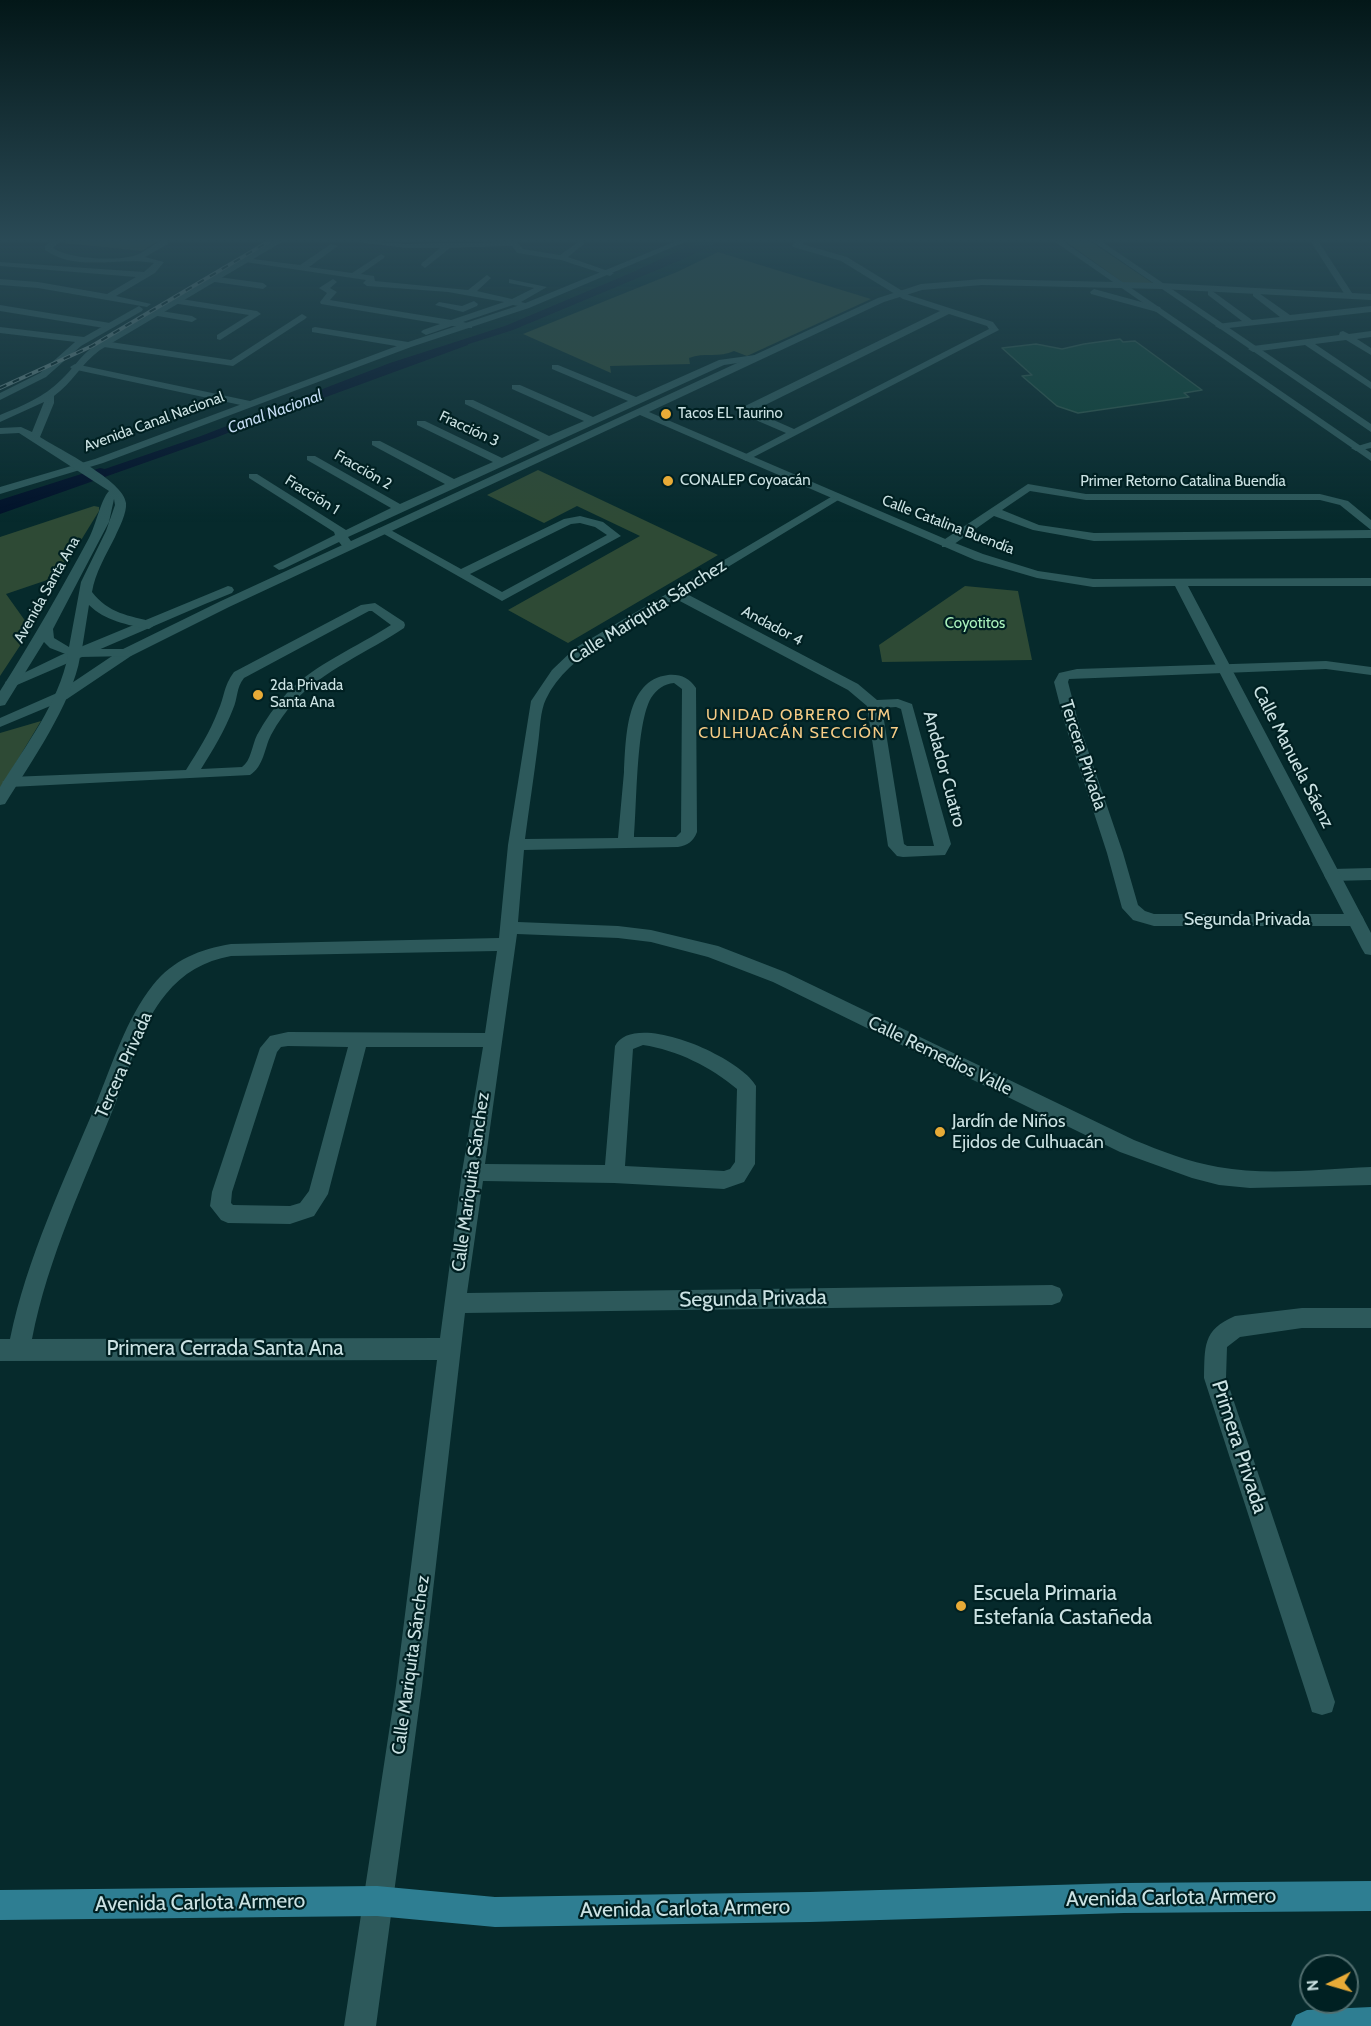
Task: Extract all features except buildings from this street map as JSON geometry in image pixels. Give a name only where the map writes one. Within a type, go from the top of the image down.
[{"type":"main road","name":"Avenida Carlota Armero","points":[[0,1905],[377,1900],[495,1912],[810,1907],[1124,1898],[1371,1896]]},
{"type":"main road","points":[[1307,2026],[1363,2024]]},
{"type":"street","points":[[31,334],[84,340]]},
{"type":"street","points":[[0,397],[49,370],[84,340],[96,334]]},
{"type":"street","points":[[0,419],[49,396],[67,379],[85,356],[121,334]]},
{"type":"street","points":[[220,337],[226,334]]},
{"type":"street","points":[[104,344],[229,363],[237,361],[278,334]]},
{"type":"street","points":[[337,334],[408,345]]},
{"type":"street","name":"Avenida Canal Nacional","points":[[0,491],[83,469],[250,404],[445,334]]},
{"type":"street","points":[[0,723],[62,696],[126,653],[225,604],[323,560],[400,508],[594,421],[638,406],[755,358],[806,334]]},
{"type":"street","points":[[795,433],[748,413],[747,409],[901,334]]},
{"type":"street","points":[[746,458],[987,334]]},
{"type":"street","points":[[1192,334],[1371,458]]},
{"type":"street","points":[[1231,334],[1371,429]]},
{"type":"street","points":[[1343,334],[1371,352]]},
{"type":"street","points":[[1253,349],[1371,334]]},
{"type":"street","points":[[1306,342],[1371,386]]},
{"type":"street","points":[[75,367],[250,404]]},
{"type":"street","name":"Calle Catalina Buendía","points":[[555,367],[746,458],[946,544],[992,561],[1069,581],[1093,584],[1371,582]]},
{"type":"street","points":[[516,387],[594,421]]},
{"type":"street","points":[[15,390],[36,389],[45,391],[49,396],[49,404],[34,440]]},
{"type":"street","name":"Fracción 3","points":[[469,402],[550,441]]},
{"type":"street","points":[[12,682],[75,652],[149,625],[279,566],[298,564],[383,530],[638,406]]},
{"type":"street","name":"Fracción 3","points":[[421,423],[503,462]]},
{"type":"street","points":[[0,431],[21,430],[110,487]]},
{"type":"street","name":"Fracción 2","points":[[375,443],[454,484]]},
{"type":"street","points":[[1356,448],[1371,445]]},
{"type":"street","name":"Fracción 2","points":[[311,458],[400,508]]},
{"type":"street","name":"Fracción 1","points":[[253,476],[340,530],[344,544]]},
{"type":"street","name":"Avenida Santa Ana","points":[[0,800],[62,696],[71,673],[87,582],[120,512],[119,495],[110,487]]},
{"type":"street","name":"Avenida Santa Ana","points":[[0,702],[46,629],[103,522],[110,497],[110,487]]},
{"type":"street","name":"Primer Retorno Catalina Buendía","points":[[946,544],[1028,487],[1086,497],[1320,497],[1344,503],[1371,526]]},
{"type":"street","name":"Calle Mariquita Sánchez","points":[[360,2026],[410,1686],[472,1172],[507,936],[516,845],[532,729],[538,701],[557,673],[580,651],[836,497]]},
{"type":"street","points":[[993,511],[1037,528],[1094,537],[1371,534]]},
{"type":"street","points":[[383,530],[397,537],[461,574],[502,597],[615,536],[585,519],[578,519],[461,574]]},
{"type":"street","name":"Calle Manuela Sáenz","points":[[1180,584],[1225,666],[1371,949]]},
{"type":"street","points":[[85,592],[91,601],[112,617],[149,625]]},
{"type":"street","name":"Andador 4","points":[[676,594],[853,687],[873,704]]},
{"type":"street","points":[[10,782],[245,772],[252,767],[259,744],[285,700],[309,680],[372,644],[399,625],[375,608],[366,608],[239,675],[229,687],[228,706],[210,747],[190,773]]},
{"type":"street","points":[[46,629],[46,636],[56,647],[99,655],[126,653]]},
{"type":"street","points":[[1225,666],[1326,664],[1371,671]]},
{"type":"street","name":"Tercera Privada","points":[[1139,916],[1130,908],[1115,853],[1060,681],[1064,676],[1077,673],[1225,666]]},
{"type":"street","points":[[516,845],[678,842],[687,838],[689,832],[689,688],[683,681],[664,680],[654,685],[644,698],[635,722],[626,842]]},
{"type":"street","name":"Andador Cuatro","points":[[898,703],[908,707],[943,844],[939,851],[903,852],[896,846],[873,704],[898,703]]},
{"type":"street","points":[[1332,875],[1371,874]]},
{"type":"street","name":"Segunda Privada","points":[[1139,916],[1154,920],[1356,920]]},
{"type":"street","name":"Calle Remedios Valle","points":[[476,944],[507,936],[584,929],[629,933],[684,942],[789,982],[1126,1146],[1162,1160],[1230,1177],[1251,1179],[1371,1176]]},
{"type":"street","name":"Tercera Privada","points":[[9,1350],[53,1232],[138,1025],[159,990],[184,966],[208,954],[231,950],[476,944]]},
{"type":"street","points":[[472,1172],[614,1174],[724,1180],[737,1176],[745,1164],[747,1086],[735,1074],[672,1044],[647,1038],[632,1040],[624,1046],[614,1174]]},
{"type":"street","points":[[359,1040],[318,1194],[307,1210],[290,1215],[228,1214],[220,1206],[222,1192],[269,1048],[276,1041],[288,1039],[492,1040]]},
{"type":"street","name":"Segunda Privada","points":[[455,1303],[1052,1295]]},
{"type":"street","name":"Primera Privada","points":[[1322,1702],[1215,1378],[1216,1342],[1235,1328],[1302,1318],[1371,1318]]},
{"type":"street","name":"Primera Cerrada Santa Ana","points":[[9,1350],[451,1349]]},
{"type":"green space","points":[[523,334],[796,334],[747,356],[734,351],[695,356],[689,358],[690,364],[610,366],[611,373]]},
{"type":"green space","points":[[538,470],[718,555],[568,643],[508,610],[640,536],[577,506],[544,523],[487,495]]},
{"type":"green space","points":[[94,506],[99,507],[99,511],[59,576],[6,594],[31,629],[0,676],[0,537]]},
{"type":"green space","name":"Coyotitos","points":[[965,586],[1018,591],[1032,660],[882,662],[879,645]]},
{"type":"green space","points":[[41,721],[3,784],[0,789],[0,733]]},
{"type":"water","name":"Canal Nacional","points":[[482,334],[502,334],[396,367],[215,438],[0,514],[0,505],[201,436],[390,363]]},
{"type":"waterway","name":"Canal Nacional","points":[[322,395],[464,343]]},
{"type":"waterway","name":"Canal Nacional","points":[[0,504],[100,472]]},
{"type":"railway","points":[[0,388],[92,346],[113,334]]},
{"type":"place","name":"Tacos EL Taurino","points":[[666,414]]},
{"type":"place","name":"CONALEP Coyoacán","points":[[668,481]]},
{"type":"place","name":"2da Privada Santa Ana","points":[[258,695]]},
{"type":"place","name":"Jardín de Niños Ejidos de Culhuacán","points":[[940,1132]]},
{"type":"place","name":"Escuela Primaria Estefanía Castañeda","points":[[961,1606]]},
{"type":"district","name":"UNIDAD OBRERO CTM CULHUACÁN SECCIÓN 7","points":[[799,724]]}]
